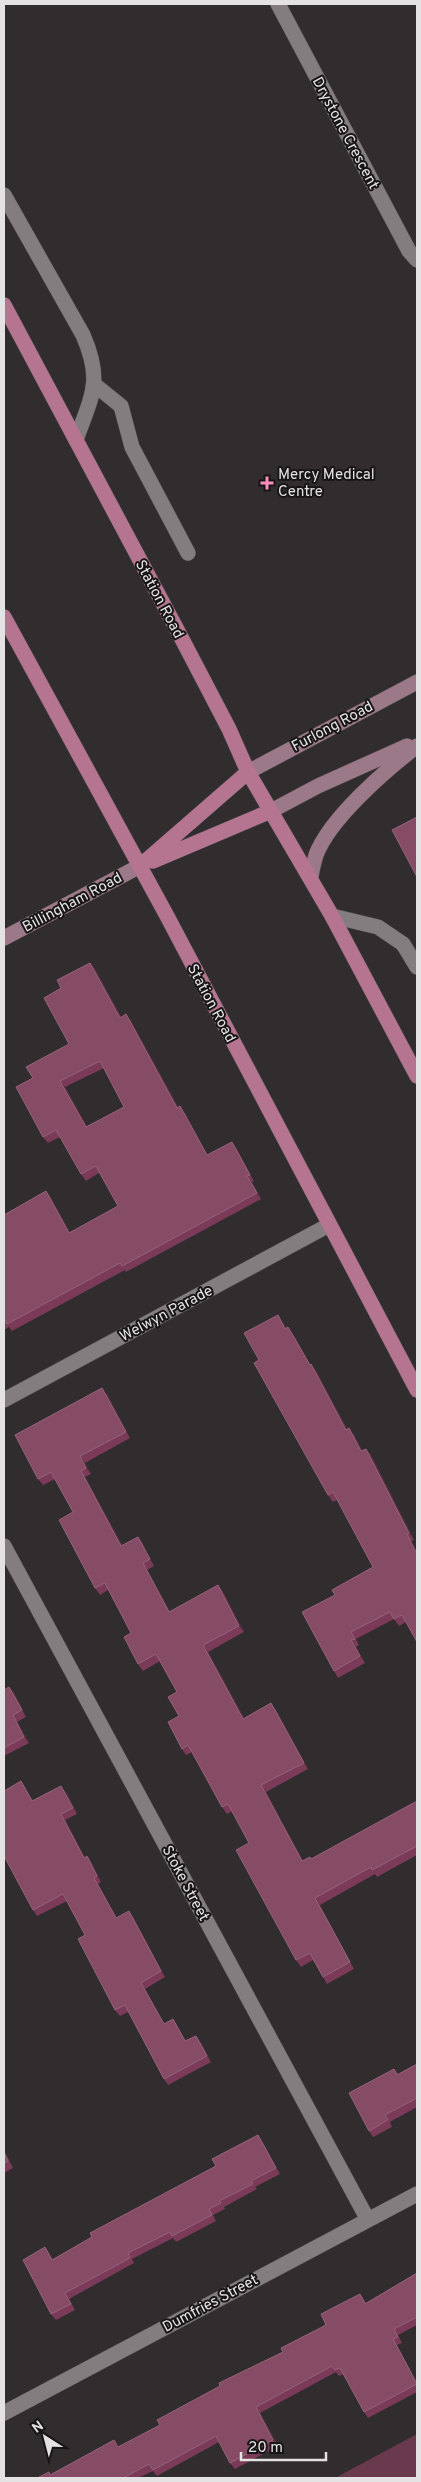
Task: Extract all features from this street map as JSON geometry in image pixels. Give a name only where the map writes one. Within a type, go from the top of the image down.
[{"type":"main road","name":"Station Road","points":[[4,306],[229,729],[248,772],[332,916],[417,1076]]},
{"type":"main road","name":"Station Road","points":[[4,617],[140,866],[417,1390]]},
{"type":"main road","name":"Furlong Road","points":[[248,772],[417,682]]},
{"type":"main road","points":[[140,866],[271,811],[318,786],[417,742]]},
{"type":"main road","points":[[310,878],[317,854],[331,830],[387,770],[417,746]]},
{"type":"main road","points":[[140,866],[248,772]]},
{"type":"main road","name":"Billingham Road","points":[[4,938],[140,866]]},
{"type":"street","name":"Drystone Crescent","points":[[278,4],[409,251],[417,260]]},
{"type":"street","points":[[4,195],[83,335],[92,357],[95,385],[76,440]]},
{"type":"street","points":[[95,385],[121,406],[132,447],[188,553]]},
{"type":"street","points":[[332,916],[378,927],[403,944],[417,967]]},
{"type":"street","name":"Welwyn Parade","points":[[4,1400],[329,1225]]},
{"type":"street","name":"Stoke Street","points":[[4,1546],[368,2220]]},
{"type":"street","name":"Dumfries Street","points":[[4,2413],[417,2194]]},
{"type":"shaded area","points":[[417,2434],[417,2478],[335,2478]]},
{"type":"building","points":[[417,817],[417,877],[392,830]]},
{"type":"building","points":[[90,963],[120,1018],[126,1014],[177,1108],[180,1106],[207,1155],[232,1142],[250,1175],[247,1176],[257,1193],[122,1266],[120,1263],[7,1324],[4,1321],[4,1215],[46,1191],[69,1233],[118,1206],[96,1166],[81,1174],[56,1130],[43,1137],[16,1087],[33,1078],[26,1067],[69,1044],[44,998],[61,988],[57,980]],"holes":[[[100,1061],[124,1107],[86,1127],[60,1081]]]},
{"type":"building","points":[[278,1315],[285,1329],[288,1327],[311,1364],[346,1430],[349,1428],[361,1451],[366,1449],[409,1533],[407,1534],[417,1554],[417,1642],[402,1615],[394,1619],[390,1612],[351,1632],[355,1639],[351,1640],[360,1656],[334,1671],[302,1612],[335,1595],[332,1590],[373,1567],[333,1492],[328,1495],[254,1363],[259,1360],[244,1333]]},
{"type":"building","points":[[102,1388],[126,1432],[80,1456],[86,1468],[81,1471],[121,1546],[138,1537],[150,1559],[143,1563],[169,1612],[218,1585],[239,1626],[203,1645],[243,1719],[271,1703],[304,1763],[261,1785],[302,1861],[310,1857],[311,1859],[417,1801],[417,1846],[372,1870],[371,1867],[315,1898],[350,1962],[323,1977],[310,1953],[296,1960],[236,1850],[249,1843],[228,1804],[222,1807],[188,1745],[182,1749],[168,1722],[179,1716],[168,1697],[177,1692],[156,1654],[138,1664],[124,1637],[131,1633],[105,1583],[95,1588],[59,1520],[73,1512],[51,1472],[38,1479],[15,1435]]},
{"type":"building","points":[[9,1687],[22,1710],[13,1715],[24,1737],[4,1748],[4,1690]]},
{"type":"building","points":[[21,1781],[32,1801],[61,1786],[73,1808],[61,1814],[84,1858],[87,1856],[97,1876],[94,1878],[116,1918],[129,1911],[161,1971],[141,1983],[164,2024],[173,2019],[185,2041],[196,2036],[207,2056],[164,2079],[125,2005],[115,2010],[78,1939],[85,1935],[63,1894],[33,1910],[4,1856],[4,1791]]},
{"type":"building","points":[[417,2064],[417,2098],[385,2115],[388,2120],[369,2131],[349,2093],[394,2069],[397,2075]]},
{"type":"building","points":[[258,2135],[276,2168],[251,2181],[253,2184],[219,2201],[221,2203],[209,2209],[212,2215],[172,2236],[170,2232],[128,2253],[130,2258],[65,2293],[71,2304],[51,2314],[23,2260],[45,2247],[52,2260],[92,2237],[90,2233],[216,2166],[212,2159]]},
{"type":"building","points":[[4,2152],[8,2161],[4,2164]]},
{"type":"building","points":[[417,2273],[417,2317],[394,2329],[398,2337],[393,2339],[417,2384],[364,2412],[340,2368],[335,2370],[332,2366],[256,2407],[273,2440],[230,2463],[216,2436],[153,2470],[149,2464],[123,2478],[37,2478],[49,2472],[50,2475],[114,2440],[118,2447],[160,2425],[157,2420],[220,2386],[219,2383],[283,2352],[281,2348],[326,2325],[321,2314],[360,2294],[365,2304]]},
{"type":"place","name":"Mercy Medical Centre","points":[[267,483]]}]
